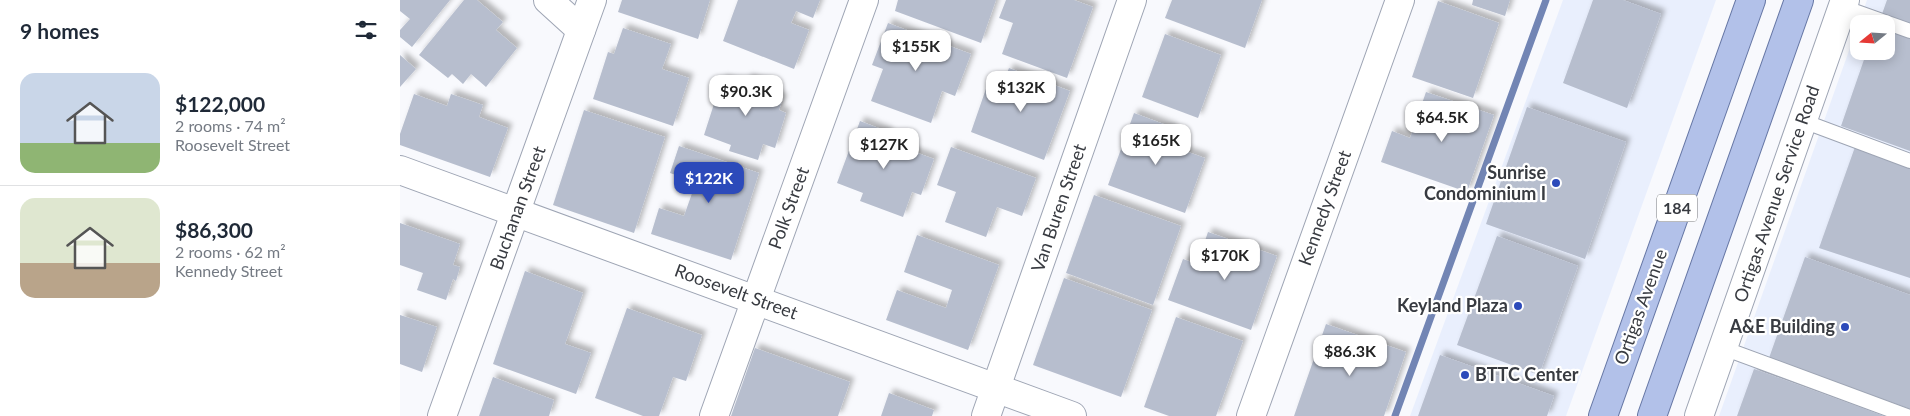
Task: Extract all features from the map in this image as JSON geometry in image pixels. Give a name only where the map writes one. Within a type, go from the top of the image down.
[{"type":"main road","name":"Ortigas Avenue","points":[[1603,416],[1751,0]]},
{"type":"main road","name":"184","points":[[1652,416],[1799,0]]},
{"type":"street","points":[[548,0],[581,30]]},
{"type":"street","name":"Buchanan Street","points":[[442,416],[517,213],[592,0]]},
{"type":"street","name":"Polk Street","points":[[714,416],[864,0]]},
{"type":"street","name":"Van Buren Street","points":[[986,416],[1132,0]]},
{"type":"street","name":"Kennedy Street","points":[[1251,416],[1400,0]]},
{"type":"street","name":"Ortigas Avenue Service Road","points":[[1699,416],[1844,4]]},
{"type":"street","name":"Roosevelt Street","points":[[400,170],[1072,416]]},
{"type":"lane","points":[[1844,4],[1910,31]]},
{"type":"lane","points":[[1803,121],[1910,161]]},
{"type":"lane","points":[[1722,348],[1907,416]]},
{"type":"shaded area","points":[[1563,0],[1716,0],[1566,416],[1410,416]]},
{"type":"shaded area","points":[[1867,0],[1910,0],[1910,416],[1719,416],[1850,48],[1850,60],[1895,60],[1895,15],[1862,15]]},
{"type":"building","points":[[400,0],[450,0],[412,47],[400,37],[400,30],[410,19],[400,11]]},
{"type":"building","points":[[464,0],[477,0],[503,22],[496,30],[517,48],[486,87],[471,74],[463,84],[452,74],[448,78],[419,55]]},
{"type":"building","points":[[622,0],[710,0],[698,39],[618,12]]},
{"type":"building","points":[[738,0],[820,0],[813,18],[796,11],[791,23],[809,30],[794,69],[723,41]]},
{"type":"building","points":[[898,0],[996,0],[981,43],[895,11]]},
{"type":"building","points":[[1006,0],[1074,0],[1093,7],[1067,78],[1002,54],[1013,23],[999,18]]},
{"type":"building","points":[[1172,0],[1262,0],[1245,48],[1165,18]]},
{"type":"building","points":[[1473,0],[1510,0],[1505,16],[1472,5]]},
{"type":"building","points":[[1593,0],[1623,0],[1661,14],[1627,108],[1563,83]]},
{"type":"building","points":[[1887,0],[1910,0],[1910,24],[1895,19],[1895,15],[1882,14]]},
{"type":"building","points":[[1438,1],[1499,23],[1473,98],[1412,77]]},
{"type":"building","points":[[888,23],[971,54],[955,96],[942,91],[931,123],[871,101],[883,69],[872,65]]},
{"type":"building","points":[[623,28],[671,44],[662,69],[689,78],[673,126],[593,99],[608,52],[614,54]]},
{"type":"building","points":[[1895,31],[1910,36],[1910,151],[1841,126],[1864,60],[1895,60]]},
{"type":"building","points":[[1165,34],[1221,55],[1198,118],[1142,97]]},
{"type":"building","points":[[400,55],[416,69],[400,87]]},
{"type":"building","points":[[1009,68],[1070,91],[1044,160],[971,132],[988,83],[1001,88]]},
{"type":"building","points":[[747,78],[775,87],[773,94],[783,98],[779,110],[786,113],[775,148],[763,144],[758,160],[729,151],[731,145],[704,135],[722,79],[745,87]]},
{"type":"building","points":[[1426,92],[1494,115],[1467,192],[1381,162],[1392,131],[1410,138]]},
{"type":"building","points":[[414,94],[447,106],[451,94],[483,105],[479,117],[508,128],[490,177],[400,145],[400,134]]},
{"type":"building","name":"Sunrise Condominium I","points":[[1527,107],[1626,142],[1585,259],[1486,224]]},
{"type":"building","points":[[584,110],[665,137],[634,233],[553,205]]},
{"type":"building","points":[[1134,113],[1174,128],[1168,145],[1205,158],[1185,213],[1108,185]]},
{"type":"building","points":[[860,121],[889,132],[885,141],[934,159],[921,195],[912,192],[903,217],[860,201],[863,193],[837,183]]},
{"type":"building","points":[[679,146],[759,173],[731,260],[651,234],[659,208],[684,216],[696,182],[670,173]]},
{"type":"building","points":[[951,147],[1036,178],[1022,216],[997,207],[986,237],[945,222],[956,192],[937,185]]},
{"type":"building","points":[[1855,147],[1910,167],[1910,278],[1819,248]]},
{"type":"building","points":[[1094,195],[1181,226],[1153,305],[1066,273]]},
{"type":"building","points":[[400,223],[460,244],[453,265],[460,267],[456,281],[453,279],[446,300],[417,290],[423,273],[400,265]]},
{"type":"building","points":[[1208,232],[1277,256],[1251,330],[1168,300],[1183,259],[1197,264]]},
{"type":"building","points":[[917,235],[999,265],[968,350],[886,320],[897,290],[946,308],[952,290],[904,272]]},
{"type":"building","name":"Keyland Plaza","points":[[1497,236],[1578,266],[1539,375],[1457,345]]},
{"type":"building","name":"A&E Building","points":[[1805,257],[1910,295],[1910,409],[1769,358]]},
{"type":"building","points":[[525,271],[583,293],[565,344],[591,353],[576,394],[493,364]]},
{"type":"building","points":[[1064,278],[1152,310],[1121,397],[1033,365]]},
{"type":"building","points":[[627,308],[702,335],[686,381],[673,377],[659,416],[643,416],[595,398]]},
{"type":"building","points":[[400,315],[437,327],[422,372],[400,364]]},
{"type":"building","points":[[1176,317],[1243,341],[1216,416],[1169,416],[1144,407]]},
{"type":"building","points":[[1326,324],[1406,352],[1384,416],[1294,416]]},
{"type":"building","points":[[755,348],[850,382],[838,416],[731,416]]},
{"type":"building","name":"BTTC Center","points":[[1440,355],[1554,396],[1547,416],[1418,416]]},
{"type":"building","points":[[1754,369],[1884,416],[1737,416]]},
{"type":"building","points":[[493,377],[554,400],[549,416],[479,416]]},
{"type":"building","points":[[889,393],[934,410],[932,416],[881,416]]},
{"type":"waterway","points":[[1395,416],[1546,0]]},
{"type":"place","name":"Sunrise Condominium I","points":[[1556,183]]},
{"type":"place","name":"Keyland Plaza","points":[[1518,306]]},
{"type":"place","name":"A&E Building","points":[[1845,327]]},
{"type":"place","name":"BTTC Center","points":[[1465,375]]}]
